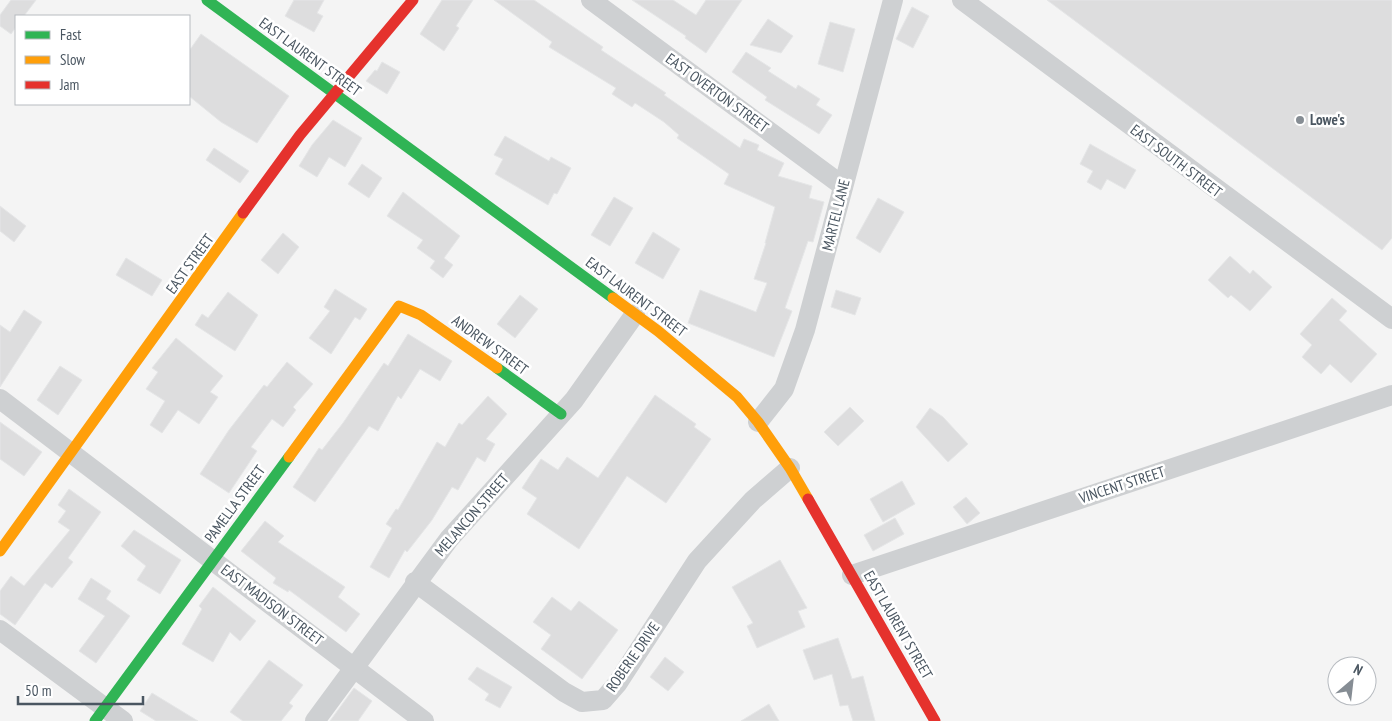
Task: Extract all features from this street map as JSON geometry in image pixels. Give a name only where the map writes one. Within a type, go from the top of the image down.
[{"type":"street","name":"EAST LAURENT STREET","points":[[207,0],[635,314],[737,397],[758,422],[790,468],[935,721]]},
{"type":"street","name":"EAST STREET","points":[[0,551],[300,136],[413,0]]},
{"type":"street","name":"EAST OVERTON STREET","points":[[592,0],[843,186]]},
{"type":"street","name":"MARTEL LANE","points":[[758,422],[784,389],[817,289],[892,0]]},
{"type":"street","name":"EAST SOUTH STREET","points":[[962,0],[1392,319]]},
{"type":"street","name":"ANDREW STREET","points":[[399,306],[421,314],[561,414]]},
{"type":"street","name":"PAMELLA STREET","points":[[100,714],[399,306]]},
{"type":"street","name":"MELANCON STREET","points":[[314,721],[449,540],[574,400],[635,314]]},
{"type":"street","name":"VINCENT STREET","points":[[852,576],[1392,395]]},
{"type":"street","name":"EAST MADISON STREET","points":[[0,399],[424,721]]},
{"type":"street","name":"ROBERIE DRIVE","points":[[416,582],[564,692],[582,702],[603,700],[617,684],[697,561],[753,500],[790,468]]},
{"type":"street","points":[[0,630],[100,714],[123,721]]},
{"type":"building","points":[[11,0],[36,0],[25,15],[15,15],[15,28],[11,34],[0,26],[0,15]]},
{"type":"building","points":[[294,0],[324,0],[317,13],[323,16],[314,32],[285,16]]},
{"type":"building","points":[[442,0],[473,0],[456,26],[459,28],[444,51],[420,34]]},
{"type":"building","points":[[494,0],[534,0],[603,47],[601,50],[666,93],[664,95],[740,148],[744,139],[759,145],[757,150],[784,163],[778,176],[812,186],[809,198],[824,202],[813,242],[808,241],[785,308],[792,311],[774,357],[688,323],[700,290],[756,312],[767,283],[754,279],[775,207],[724,184],[729,174],[677,138],[679,135],[664,122],[635,103],[632,107],[612,94],[616,88],[549,47],[552,42]]},
{"type":"building","points":[[632,0],[673,0],[696,15],[706,0],[742,0],[706,53],[685,38],[686,36]]},
{"type":"building","name":"Lowe's","points":[[1047,0],[1392,0],[1392,238],[1382,250]]},
{"type":"building","points":[[912,7],[929,16],[913,48],[896,39]]},
{"type":"building","points":[[768,19],[793,36],[781,53],[750,45]]},
{"type":"building","points":[[830,22],[855,29],[843,72],[818,64]]},
{"type":"building","points":[[201,34],[289,96],[257,143],[221,122],[190,97],[190,50]]},
{"type":"building","points":[[746,52],[771,68],[768,71],[796,89],[798,85],[820,99],[816,105],[832,115],[819,134],[765,100],[767,97],[732,72]]},
{"type":"building","points":[[382,62],[400,72],[387,94],[366,81],[375,70],[377,71]]},
{"type":"building","points":[[333,120],[362,138],[345,167],[329,157],[317,177],[299,166],[312,145]]},
{"type":"building","points":[[505,136],[549,161],[551,157],[571,168],[557,194],[554,193],[548,205],[495,174],[503,159],[494,155]]},
{"type":"building","points":[[1090,144],[1136,170],[1125,189],[1107,179],[1101,190],[1087,182],[1093,171],[1080,164]]},
{"type":"building","points":[[214,148],[249,171],[240,183],[206,160]]},
{"type":"building","points":[[362,164],[382,178],[369,198],[348,184]]},
{"type":"building","points":[[403,192],[460,236],[444,258],[453,265],[443,278],[430,268],[435,261],[417,248],[423,240],[387,216]]},
{"type":"building","points":[[614,197],[633,208],[610,246],[591,235]]},
{"type":"building","points":[[878,198],[904,212],[880,253],[856,238]]},
{"type":"building","points":[[0,206],[26,226],[14,242],[0,231]]},
{"type":"building","points":[[653,232],[680,249],[663,279],[635,263]]},
{"type":"building","points":[[283,233],[299,247],[278,274],[261,260]]},
{"type":"building","points":[[1230,256],[1250,274],[1253,270],[1272,287],[1250,311],[1231,295],[1228,298],[1208,280]]},
{"type":"building","points":[[126,258],[162,280],[152,296],[116,275]]},
{"type":"building","points":[[335,289],[367,309],[360,320],[355,317],[331,354],[309,338],[330,311],[324,307]]},
{"type":"building","points":[[836,290],[861,298],[855,315],[831,307]]},
{"type":"building","points":[[228,292],[258,315],[235,351],[195,325],[202,314],[208,318]]},
{"type":"building","points":[[520,295],[538,309],[515,338],[497,324]]},
{"type":"building","points":[[1332,298],[1347,311],[1339,320],[1377,354],[1351,383],[1330,364],[1321,374],[1302,357],[1312,345],[1300,334]]},
{"type":"building","points":[[24,310],[42,322],[0,387],[0,325],[10,332]]},
{"type":"building","points":[[408,334],[452,361],[440,381],[420,369],[401,399],[398,396],[378,431],[369,426],[315,502],[293,487],[319,448],[322,450],[343,423],[384,363],[388,366]]},
{"type":"building","points":[[176,338],[223,376],[210,392],[218,397],[199,424],[178,410],[162,433],[150,425],[165,401],[146,389],[158,372],[152,368]]},
{"type":"building","points":[[287,362],[313,384],[293,407],[296,410],[283,427],[272,419],[251,447],[257,451],[229,493],[200,474],[229,430],[264,385],[267,387]]},
{"type":"building","points":[[60,366],[82,380],[58,415],[37,400]]},
{"type":"building","points":[[655,395],[696,424],[694,427],[711,439],[666,503],[627,476],[579,549],[527,514],[537,498],[522,488],[541,459],[558,470],[567,457],[598,478]]},
{"type":"building","points":[[488,396],[507,414],[486,439],[495,444],[485,462],[477,457],[458,490],[452,487],[432,520],[407,552],[405,550],[389,578],[370,567],[392,528],[386,524],[396,509],[398,510],[437,442],[445,447],[459,423],[462,425]]},
{"type":"building","points":[[850,407],[864,421],[838,446],[824,432]]},
{"type":"building","points":[[930,408],[943,417],[968,444],[948,462],[916,427]]},
{"type":"building","points":[[0,422],[42,452],[24,476],[0,459]]},
{"type":"building","points":[[902,481],[915,504],[883,522],[870,499]]},
{"type":"building","points":[[69,489],[101,512],[68,558],[73,562],[52,588],[45,583],[15,625],[0,614],[0,591],[11,576],[24,586],[70,530],[58,522],[66,511],[58,505]]},
{"type":"building","points":[[966,497],[980,513],[967,524],[953,507]]},
{"type":"building","points":[[895,518],[904,534],[873,551],[864,535]]},
{"type":"building","points":[[265,521],[284,536],[278,542],[345,587],[338,597],[360,614],[346,632],[289,590],[288,592],[273,583],[276,578],[241,551]]},
{"type":"building","points":[[134,530],[181,560],[160,594],[137,580],[146,566],[121,546]]},
{"type":"building","points":[[780,560],[807,608],[798,611],[805,627],[757,648],[747,626],[753,623],[732,587]]},
{"type":"building","points":[[91,578],[111,591],[106,599],[130,616],[96,663],[79,651],[105,616],[78,599]]},
{"type":"building","points":[[213,587],[256,621],[240,641],[230,632],[213,662],[182,644],[202,609],[199,606]]},
{"type":"building","points":[[552,597],[571,611],[579,601],[618,630],[582,679],[541,649],[551,635],[533,622]]},
{"type":"building","points":[[838,638],[852,679],[863,676],[875,721],[853,721],[848,705],[840,706],[832,674],[814,680],[803,650]]},
{"type":"building","points":[[665,657],[684,672],[668,691],[650,677]]},
{"type":"building","points":[[269,660],[303,685],[289,703],[293,706],[281,721],[243,721],[230,712]]},
{"type":"building","points":[[477,667],[512,687],[500,708],[485,700],[489,694],[468,679]]},
{"type":"building","points":[[354,688],[372,701],[358,721],[330,721]]},
{"type":"building","points":[[152,693],[198,721],[156,721],[140,711]]},
{"type":"building","points":[[769,704],[779,721],[741,721]]},
{"type":"traffic: fast","points":[[207,0],[613,298]]},
{"type":"traffic: fast","points":[[497,368],[561,414]]},
{"type":"traffic: fast","points":[[95,721],[289,457]]},
{"type":"traffic: slow","points":[[0,551],[243,213]]},
{"type":"traffic: slow","points":[[613,298],[658,331],[737,397],[758,422],[790,468],[808,499]]},
{"type":"traffic: slow","points":[[289,457],[399,306],[421,315],[497,368]]},
{"type":"traffic: jam","points":[[243,213],[300,135],[413,0]]},
{"type":"traffic: jam","points":[[808,499],[935,721]]},
{"type":"place","name":"Lowe's","points":[[1300,120]]}]
